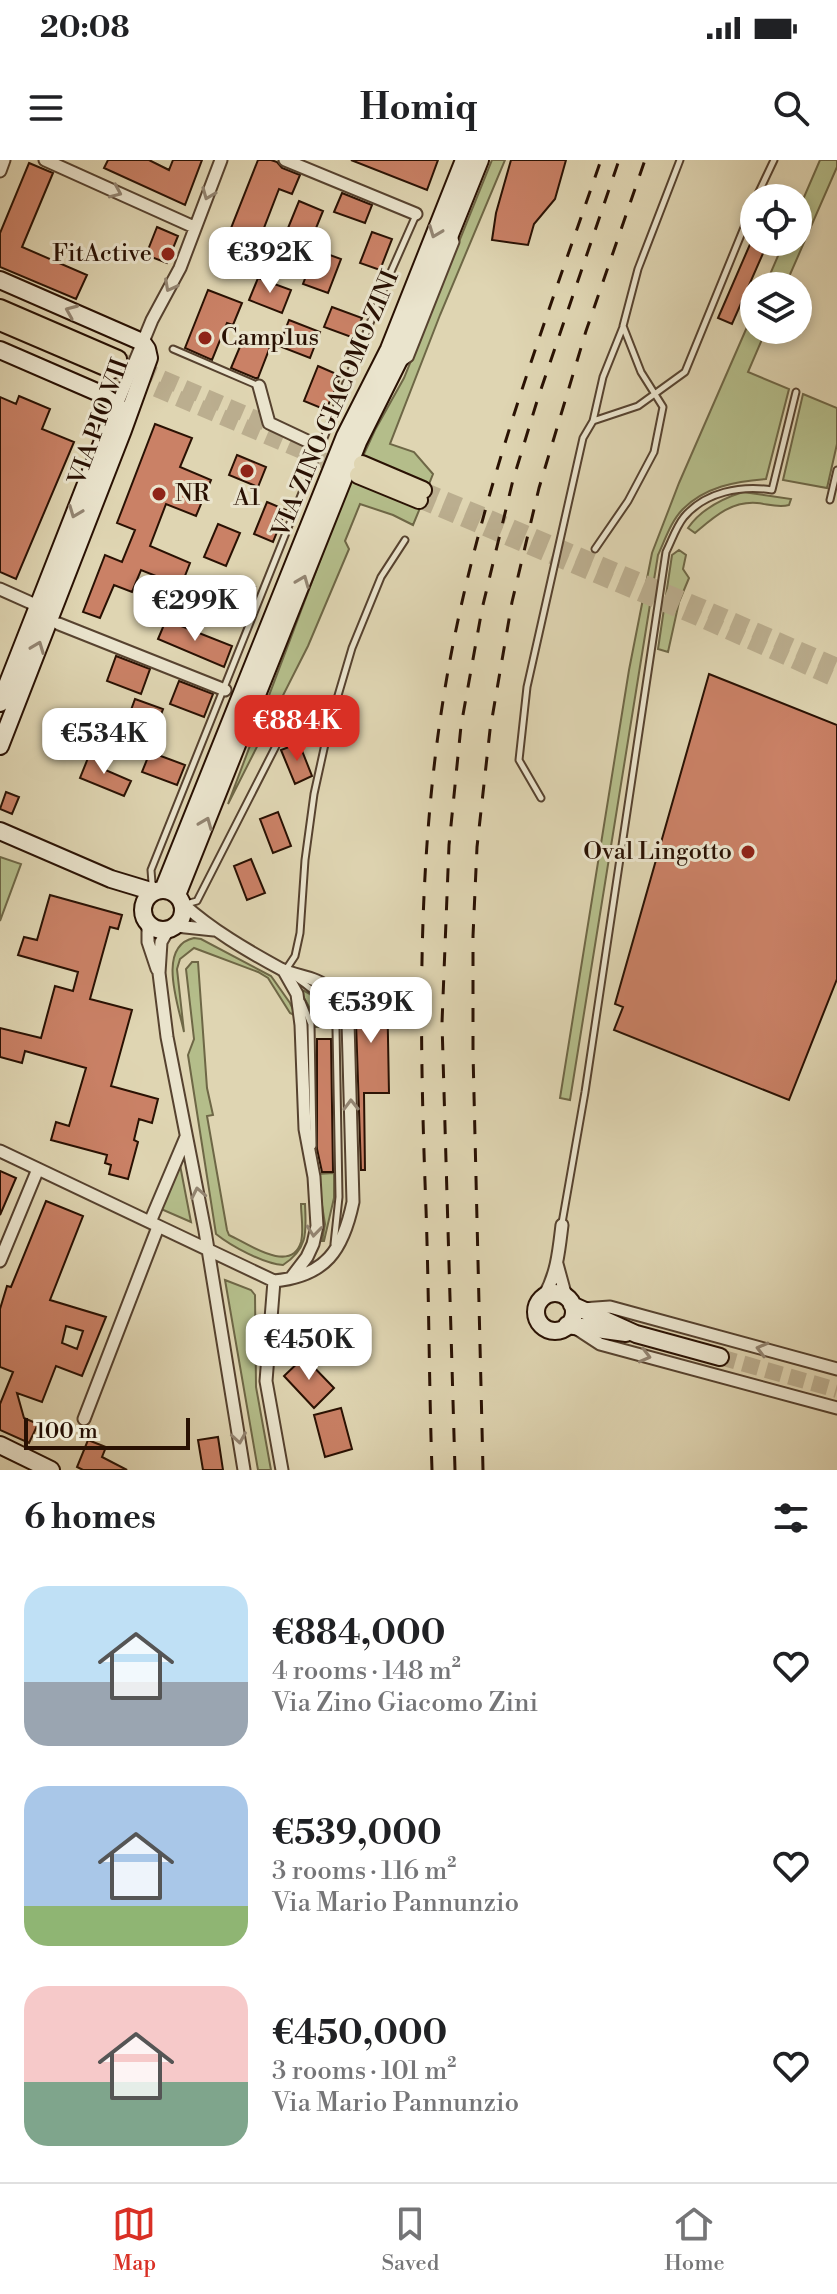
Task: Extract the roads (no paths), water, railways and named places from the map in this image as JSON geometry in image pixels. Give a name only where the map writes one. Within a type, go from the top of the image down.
[{"type":"main road","points":[[0,308],[115,364],[0,322]]},
{"type":"main road","points":[[360,470],[421,495]]},
{"type":"street","points":[[0,171],[4,160]]},
{"type":"street","points":[[45,160],[194,227]]},
{"type":"street","points":[[0,280],[142,342],[180,268],[221,160]]},
{"type":"street","points":[[285,160],[416,214]]},
{"type":"street","name":"VIA ZINO GIACOMO ZINI","points":[[163,896],[345,436],[389,349],[464,160]]},
{"type":"street","name":"VIA ZINO GIACOMO ZINI","points":[[163,896],[358,442],[395,368],[480,160]]},
{"type":"street","name":"VIA PIO VII","points":[[0,703],[142,342]]},
{"type":"street","name":"VIA PIO VII","points":[[0,746],[149,358],[142,342]]},
{"type":"street","points":[[0,350],[99,393],[117,405]]},
{"type":"street","points":[[259,386],[269,423],[320,447]]},
{"type":"street","points":[[0,589],[38,606]]},
{"type":"street","points":[[59,624],[225,690]]},
{"type":"street","points":[[0,831],[111,879],[134,895],[163,896],[284,971],[308,976],[333,991],[344,1009],[350,1039],[353,1202],[350,1218],[326,1263],[316,1271],[274,1281],[0,1151]]},
{"type":"street","points":[[159,973],[151,955],[148,923],[143,911],[163,896]]},
{"type":"street","points":[[163,896],[183,915],[161,942],[159,973],[244,1470]]},
{"type":"street","points":[[148,923],[157,929],[215,930]]},
{"type":"street","points":[[284,971],[297,994],[305,1129],[314,1177],[317,1226],[307,1257],[291,1278]]},
{"type":"street","points":[[84,1419],[187,1136]]},
{"type":"street","points":[[0,1261],[38,1169]]},
{"type":"street","points":[[562,1225],[557,1264],[550,1286],[537,1307],[537,1319],[541,1324],[552,1330],[570,1326],[636,1334],[720,1357]]},
{"type":"street","points":[[557,1264],[572,1304],[570,1326]]},
{"type":"street","points":[[274,1281],[266,1381],[282,1470]]},
{"type":"street","points":[[544,1296],[555,1293],[636,1334]]},
{"type":"street","points":[[572,1304],[610,1307],[837,1369]]},
{"type":"street","points":[[570,1326],[600,1344],[837,1408]]},
{"type":"street","points":[[0,1445],[51,1470]]},
{"type":"lane","points":[[541,798],[519,760],[527,687],[583,438],[593,421],[603,377],[623,326],[638,269],[680,160]]},
{"type":"lane","points":[[763,184],[774,160]]},
{"type":"lane","points":[[280,738],[197,901],[163,896],[152,883],[151,870],[416,214]]},
{"type":"lane","points":[[593,421],[638,406],[685,372],[740,238]]},
{"type":"lane","points":[[595,549],[628,501],[654,452],[663,407],[641,372],[623,326]]},
{"type":"lane","points":[[173,349],[259,386]]},
{"type":"lane","points":[[562,1225],[585,1092],[666,552],[685,516],[717,494],[755,487],[772,490],[796,392]]},
{"type":"lane","points":[[830,500],[837,470]]},
{"type":"lane","points":[[332,1253],[337,1224],[338,1172],[336,1029],[325,1002],[311,988],[284,971],[295,956],[298,945],[314,794],[333,713],[352,648],[381,577],[405,540]]},
{"type":"lane","points":[[338,1172],[353,1183]]},
{"type":"tunnel","points":[[118,359],[280,429]]},
{"type":"tunnel","points":[[112,370],[346,470]]},
{"type":"tunnel","points":[[423,490],[837,666]]},
{"type":"tunnel","points":[[419,500],[837,680]]},
{"type":"tunnel","points":[[720,1357],[837,1390]]},
{"type":"railway","points":[[432,1470],[422,1002],[426,865],[439,728],[463,596],[479,533],[516,408],[601,160]]},
{"type":"railway","points":[[455,1470],[442,1023],[449,845],[461,726],[482,609],[513,480],[619,160]]},
{"type":"railway","points":[[483,1470],[473,936],[477,847],[490,730],[512,602],[539,488],[586,331],[645,160]]},
{"type":"place","name":"FitActive","points":[[168,254]]},
{"type":"place","name":"Camp1us","points":[[205,338]]},
{"type":"place","name":"A1","points":[[247,471]]},
{"type":"place","name":"NR","points":[[159,494]]},
{"type":"place","name":"Oval Lingotto","points":[[748,852]]}]
